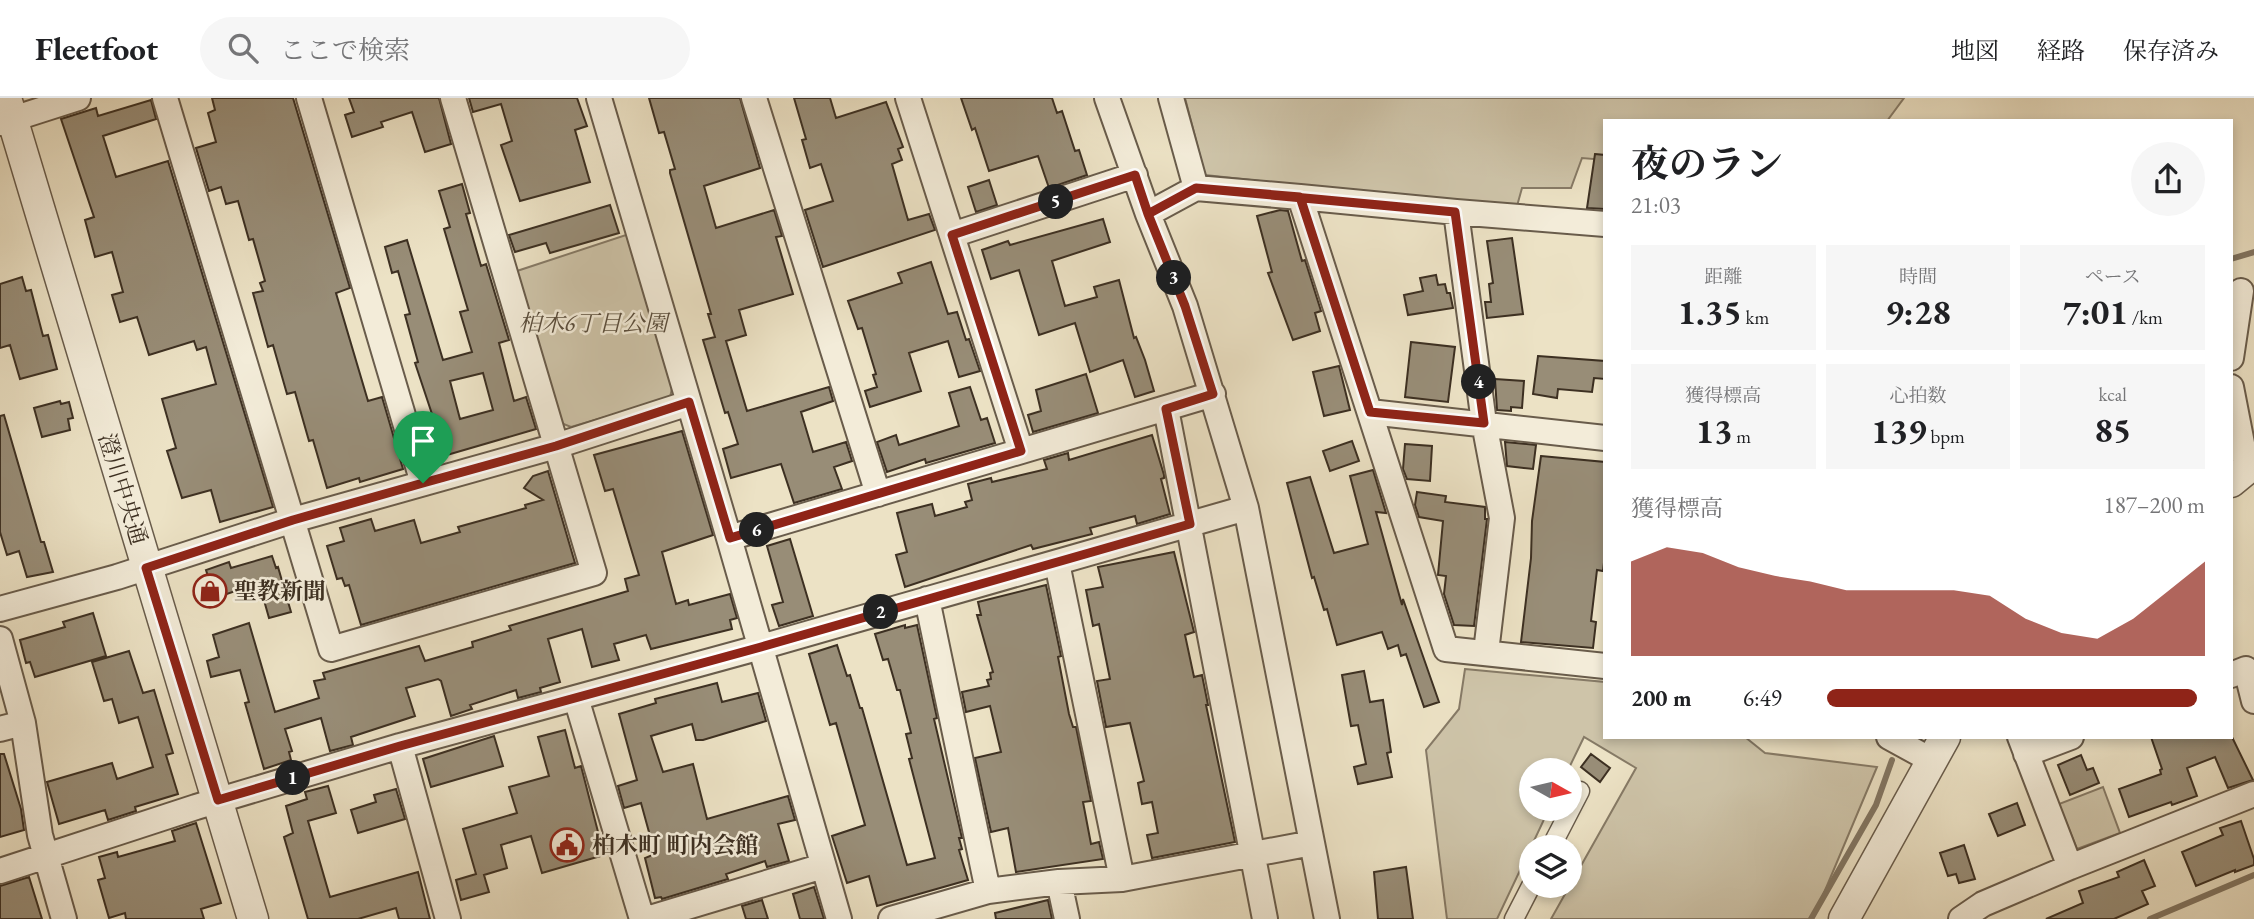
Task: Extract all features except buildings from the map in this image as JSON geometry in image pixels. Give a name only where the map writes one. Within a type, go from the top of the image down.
[{"type":"street","points":[[6,113],[78,98]]},
{"type":"street","points":[[165,98],[331,649],[594,573],[453,98]]},
{"type":"street","points":[[309,98],[423,483]]},
{"type":"street","points":[[598,98],[730,538],[839,919]]},
{"type":"street","points":[[754,98],[878,494]]},
{"type":"street","points":[[908,98],[1021,451]]},
{"type":"street","points":[[1107,98],[1148,214],[1185,306],[1247,508],[1327,919]]},
{"type":"street","points":[[1171,98],[1196,188]]},
{"type":"street","name":"澄川中央通","points":[[6,113],[253,919]]},
{"type":"street","points":[[952,235],[1135,175]]},
{"type":"street","points":[[1148,214],[1196,188],[1603,224]]},
{"type":"street","points":[[1300,197],[1446,649],[1603,666]]},
{"type":"street","points":[[1455,212],[1484,423],[1502,518],[1486,652]]},
{"type":"street","points":[[2233,345],[2241,291]]},
{"type":"street","points":[[730,538],[1213,394]]},
{"type":"street","points":[[2233,400],[2244,471]]},
{"type":"street","points":[[0,609],[146,568],[293,520],[556,446],[689,402]]},
{"type":"street","points":[[1166,409],[1265,919]]},
{"type":"street","points":[[1370,412],[1603,438]]},
{"type":"street","points":[[0,871],[218,800],[400,746],[761,647],[1247,508]]},
{"type":"street","points":[[1057,563],[1122,879]]},
{"type":"street","points":[[927,599],[988,891]]},
{"type":"street","points":[[0,639],[12,726],[64,919]]},
{"type":"street","points":[[2233,674],[2246,669],[2254,701]]},
{"type":"street","points":[[576,698],[644,919],[823,866]]},
{"type":"street","points":[[1844,919],[1938,748],[1898,739]]},
{"type":"street","points":[[2059,739],[2023,745],[2070,867]]},
{"type":"street","points":[[400,746],[448,919]]},
{"type":"street","points":[[1961,919],[1983,904],[2254,794]]},
{"type":"street","points":[[891,919],[988,891],[1059,882],[1122,879],[1312,843]]},
{"type":"street","points":[[1059,882],[1067,919]]},
{"type":"street","points":[[1514,919],[1525,898]]},
{"type":"green space","points":[[1185,98],[1904,98],[1888,119],[1603,119],[1603,160],[1582,158],[1571,188],[1522,188],[1517,206],[1460,203],[1205,175]]},
{"type":"green space","name":"柏木6丁目公園","points":[[629,234],[672,388],[670,398],[571,427],[561,423],[517,271]]},
{"type":"green space","points":[[1465,669],[1603,682],[1603,739],[1748,739],[1765,753],[1877,767],[1813,919],[1551,919],[1563,898],[1582,898],[1582,864],[1636,768],[1584,737],[1574,758],[1519,758],[1519,821],[1543,821],[1537,835],[1519,835],[1519,872],[1497,919],[1447,919],[1426,750],[1459,709]]},
{"type":"green space","points":[[2103,787],[2120,833],[2077,849],[2059,804]]},
{"type":"waterway","points":[[2233,258],[2254,252]]},
{"type":"waterway","points":[[1811,919],[1876,805],[1892,760]]},
{"type":"waterway","points":[[2150,919],[2254,875]]},
{"type":"place","name":"聖教新聞","points":[[210,591]]},
{"type":"place","name":"柏木町 町内会館","points":[[567,845]]},
{"type":"route","points":[[423,483],[293,520],[146,568],[218,800],[400,746],[761,647],[1190,524],[1166,409],[1213,394],[1185,306],[1148,214],[1196,188],[1300,197],[1370,412],[1484,423],[1455,212],[1300,197],[1196,188],[1148,214],[1135,175],[952,235],[1021,451],[730,538],[689,402],[556,446],[423,483]]}]
